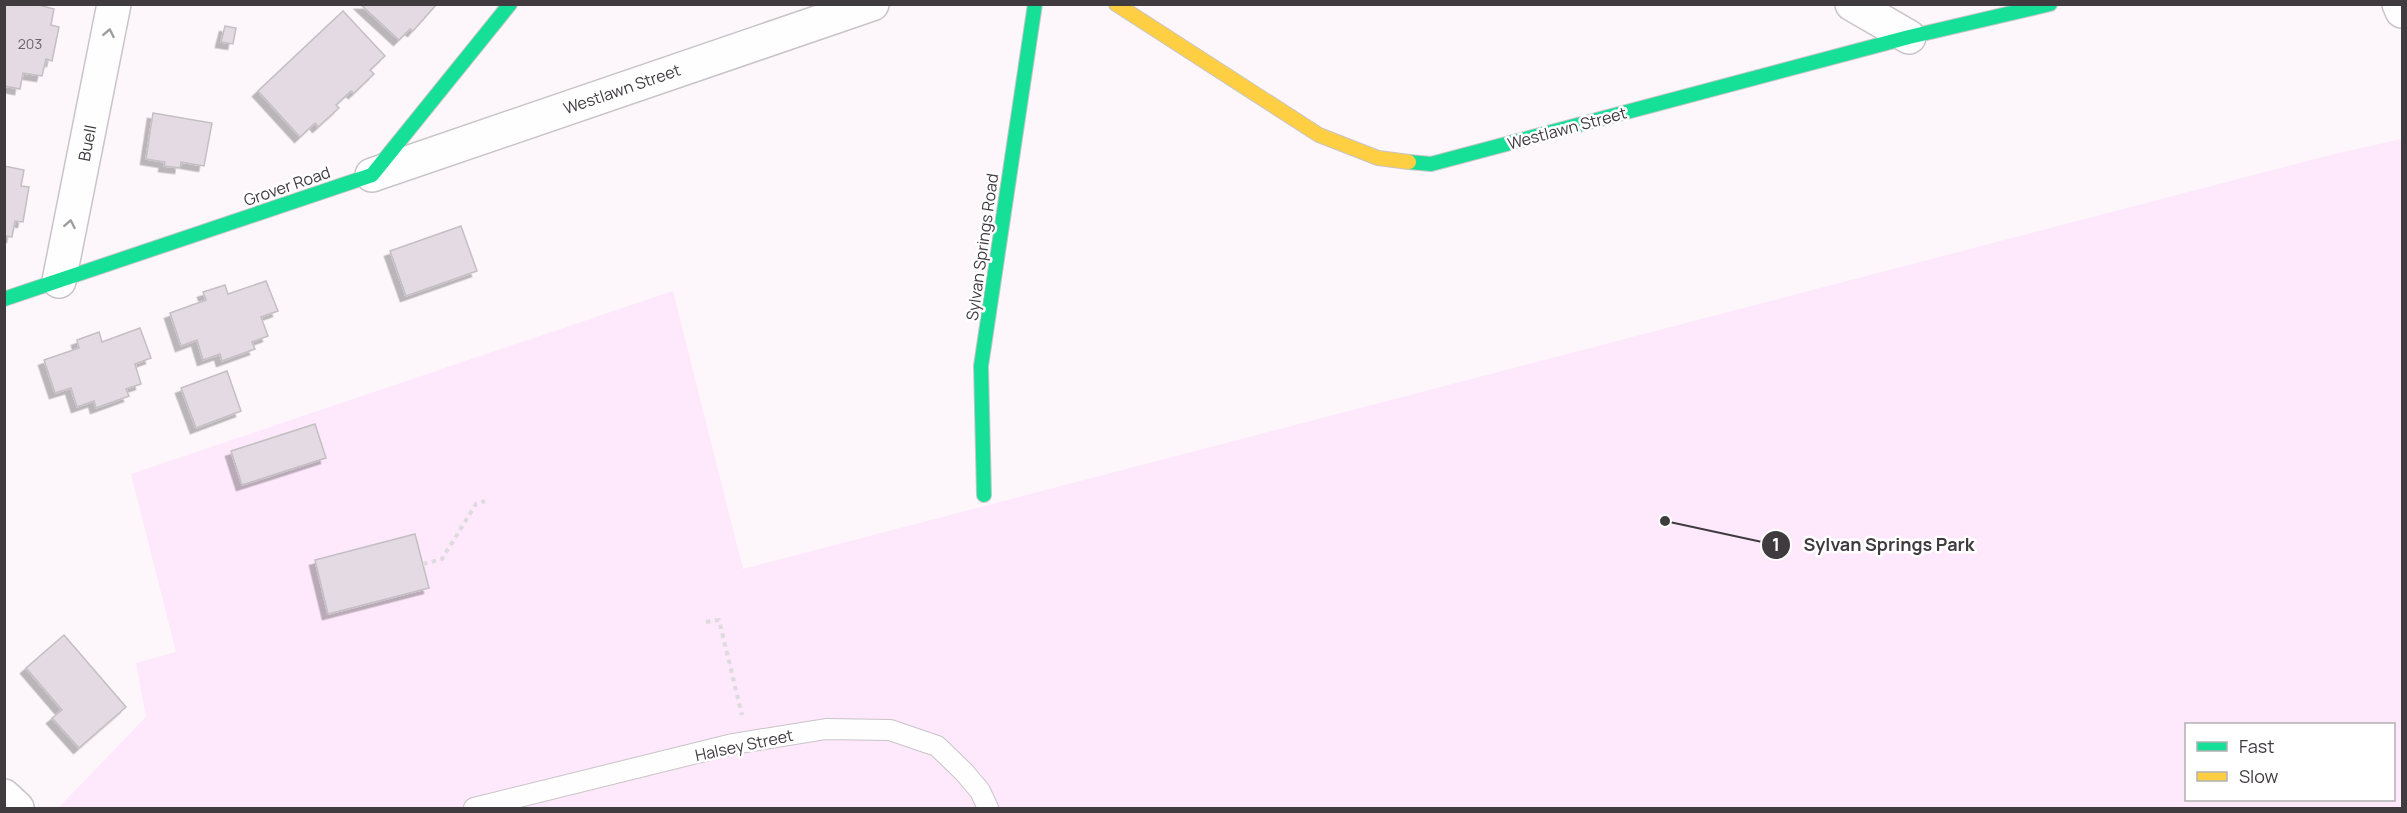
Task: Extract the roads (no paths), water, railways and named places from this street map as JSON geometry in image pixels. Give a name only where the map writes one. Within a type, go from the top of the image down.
[{"type":"street","name":"Buell","points":[[59,281],[114,4]]},
{"type":"street","points":[[372,175],[510,4]]},
{"type":"street","name":"Westlawn Street","points":[[372,175],[872,4]]},
{"type":"street","name":"Sylvan Springs Road","points":[[984,495],[981,366],[1035,4]]},
{"type":"street","name":"Westlawn Street","points":[[1116,4],[1319,135],[1378,158],[1431,164],[1909,37],[2050,4]]},
{"type":"street","points":[[1852,4],[1909,37]]},
{"type":"street","points":[[2399,4],[2403,11]]},
{"type":"street","name":"Grover Road","points":[[4,299],[372,175]]},
{"type":"street","points":[[4,796],[17,808]]},
{"type":"lane","name":"Halsey Street","points":[[474,808],[748,742],[826,729],[890,730],[937,746],[951,757],[980,791],[988,808]]},
{"type":"place","name":"Sylvan Springs Park","points":[[1665,521]]}]
